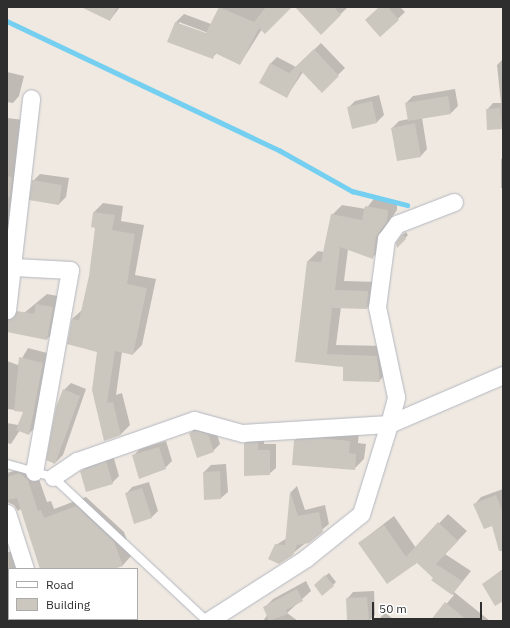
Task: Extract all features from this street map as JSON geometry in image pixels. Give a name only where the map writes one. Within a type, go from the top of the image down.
[{"type":"street","points":[[7,310],[14,267],[31,98]]},
{"type":"street","points":[[207,621],[306,558],[361,514],[396,398],[377,307],[386,239],[397,224],[454,202]]},
{"type":"street","points":[[14,267],[70,270],[34,472]]},
{"type":"street","points":[[53,477],[77,460],[194,420],[242,433],[389,424],[503,376]]},
{"type":"street","points":[[7,513],[25,568]]},
{"type":"lane","points":[[7,464],[53,477],[207,621]]},
{"type":"building","points":[[81,7],[117,7],[110,21]]},
{"type":"building","points":[[219,7],[254,22],[266,7],[292,7],[265,34],[259,28],[240,65],[215,53],[213,59],[167,42],[175,22],[206,33]]},
{"type":"building","points":[[295,7],[334,7],[341,15],[321,35]]},
{"type":"building","points":[[379,7],[388,7],[399,20],[380,37],[365,20]]},
{"type":"building","points":[[314,49],[339,76],[322,93],[301,71],[287,98],[259,83],[270,63],[289,73]]},
{"type":"building","points":[[448,96],[451,114],[408,121],[405,103]]},
{"type":"building","points":[[372,101],[377,123],[352,129],[347,107]]},
{"type":"building","points":[[500,108],[502,129],[487,130],[486,109]]},
{"type":"building","points":[[415,123],[421,157],[397,161],[391,128]]},
{"type":"building","points":[[7,176],[12,177],[10,197],[7,197]]},
{"type":"building","points":[[32,180],[62,185],[59,205],[29,200]]},
{"type":"building","points":[[365,206],[388,210],[387,221],[376,237],[373,259],[340,247],[335,290],[368,291],[367,309],[332,308],[327,354],[377,356],[380,382],[343,381],[343,367],[295,362],[307,261],[321,262],[331,214],[362,220]]},
{"type":"building","points":[[93,212],[115,215],[112,230],[135,234],[127,284],[147,288],[133,355],[115,351],[107,403],[113,402],[121,435],[104,441],[92,390],[97,352],[67,344],[72,319],[79,320],[89,276],[95,228],[91,227]]},
{"type":"building","points":[[402,234],[406,239],[397,248],[396,243]]},
{"type":"building","points":[[36,304],[53,307],[47,340],[7,332],[7,320],[17,311],[34,314]]},
{"type":"building","points":[[19,357],[43,363],[29,435],[16,430],[23,412],[14,411]]},
{"type":"building","points":[[63,389],[80,396],[55,464],[46,460],[56,407]]},
{"type":"building","points":[[196,431],[208,434],[214,452],[197,458],[189,433]]},
{"type":"building","points":[[321,438],[350,441],[349,453],[356,454],[355,470],[292,465],[294,440]]},
{"type":"building","points":[[258,442],[258,450],[270,450],[270,475],[244,476],[244,443]]},
{"type":"building","points":[[159,447],[166,469],[139,479],[132,455]]},
{"type":"building","points":[[106,461],[113,484],[86,492],[80,471]]},
{"type":"building","points":[[220,471],[221,499],[204,500],[203,472]]},
{"type":"building","points":[[20,473],[28,480],[38,511],[41,510],[44,518],[76,506],[114,542],[123,566],[117,568],[40,568],[17,498],[7,500],[7,477]]},
{"type":"building","points":[[142,488],[152,518],[134,524],[125,493]]},
{"type":"building","points":[[290,491],[298,516],[319,512],[323,532],[309,543],[297,545],[293,555],[279,564],[268,559],[275,544],[285,545]]},
{"type":"building","points":[[496,495],[503,513],[503,551],[499,551],[492,526],[484,529],[473,504]]},
{"type":"building","points":[[438,522],[458,541],[436,564],[462,581],[452,595],[431,580],[433,578],[417,563],[387,584],[358,543],[384,525],[406,557]]},
{"type":"building","points":[[503,570],[503,601],[495,606],[482,584]]},
{"type":"building","points":[[325,575],[334,586],[322,596],[314,585]]},
{"type":"building","points":[[297,589],[303,601],[286,610],[288,614],[269,621],[263,607]]},
{"type":"building","points":[[367,597],[369,621],[347,621],[346,598]]},
{"type":"building","points":[[445,602],[468,621],[430,621]]},
{"type":"waterway","points":[[7,21],[279,150],[352,191],[407,205]]}]
